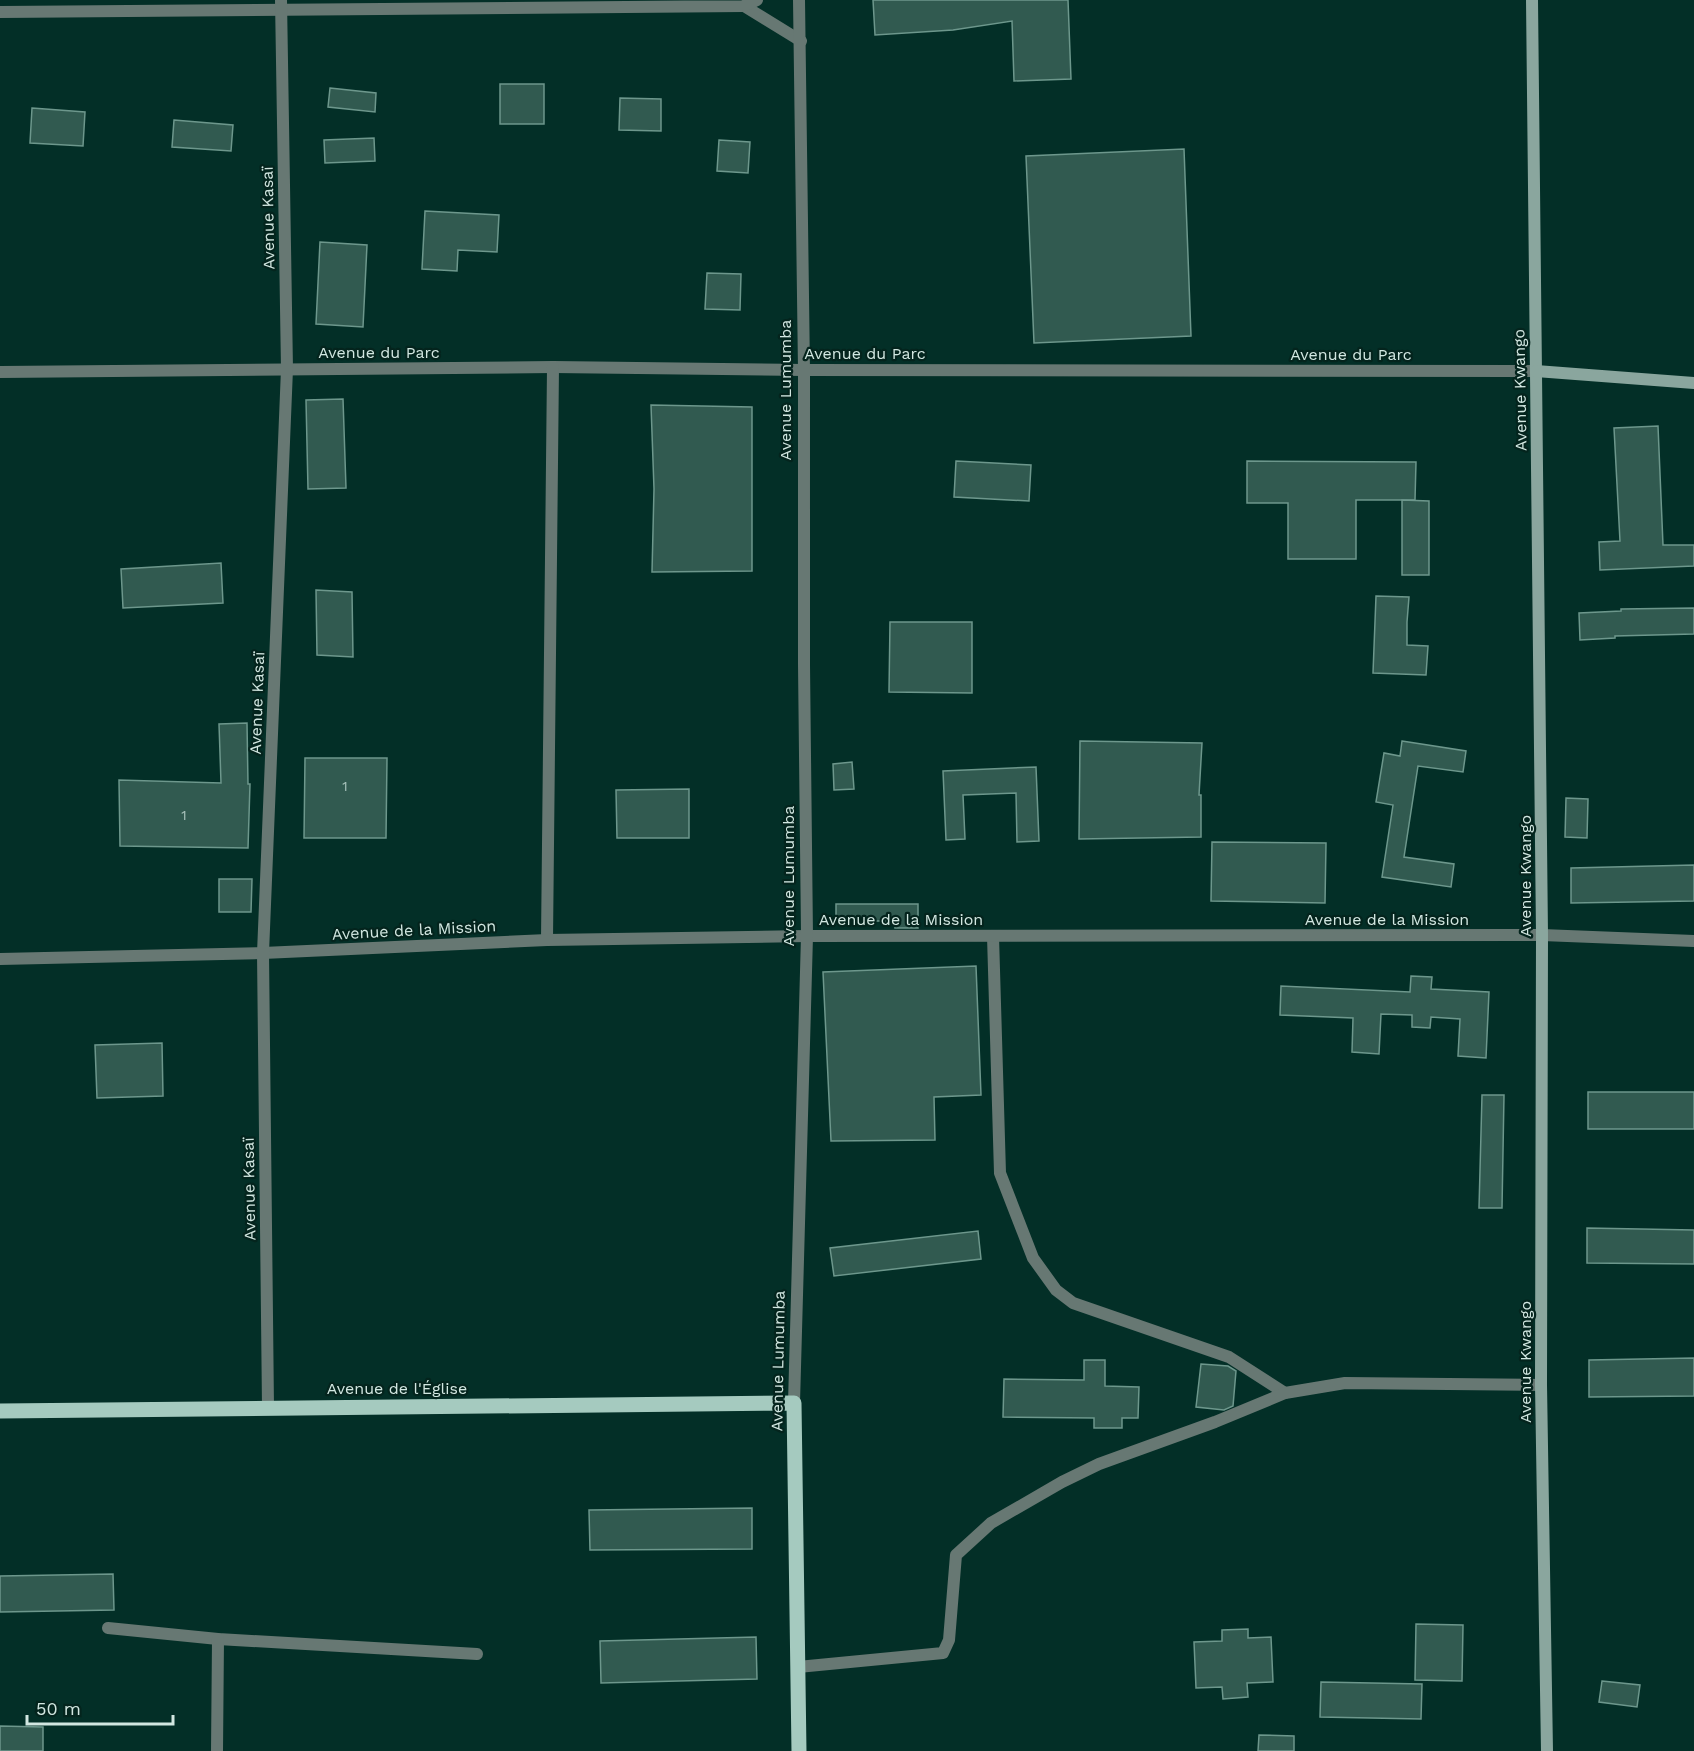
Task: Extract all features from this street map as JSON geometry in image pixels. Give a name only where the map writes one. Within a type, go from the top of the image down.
[{"type":"main road","name":"Avenue de l'Église","points":[[0,1411],[794,1402]]},
{"type":"main road","name":"Avenue Lumumba","points":[[794,1402],[799,1751]]},
{"type":"street","points":[[0,12],[281,5],[744,6],[757,0]]},
{"type":"street","name":"Avenue Lumumba","points":[[794,1402],[807,936],[804,370],[799,0]]},
{"type":"street","name":"Avenue Kwango","points":[[1532,0],[1542,935],[1541,1385],[1547,1751]]},
{"type":"street","name":"Avenue Kasaï","points":[[268,1407],[263,953],[287,369],[281,5]]},
{"type":"street","points":[[744,6],[801,42]]},
{"type":"street","points":[[548,940],[553,367]]},
{"type":"street","name":"Avenue du Parc","points":[[0,372],[553,367],[804,370],[1536,370],[1694,383]]},
{"type":"street","name":"Avenue de la Mission","points":[[0,959],[263,953],[548,940],[807,936],[1542,935],[1694,941]]},
{"type":"street","points":[[993,936],[1000,1173],[1033,1258],[1056,1290],[1073,1303],[1228,1357],[1285,1393]]},
{"type":"street","points":[[798,1667],[943,1653],[949,1640],[956,1555],[991,1523],[1062,1482],[1099,1464],[1215,1422],[1285,1393],[1345,1383],[1541,1385]]},
{"type":"street","points":[[108,1628],[218,1639],[477,1654]]},
{"type":"street","points":[[217,1751],[218,1639]]},
{"type":"building","points":[[873,0],[1068,0],[1071,79],[1014,81],[1012,21],[953,30],[875,35]]},
{"type":"building","points":[[500,84],[544,84],[544,124],[500,124]]},
{"type":"building","points":[[330,88],[376,93],[375,112],[328,107]]},
{"type":"building","points":[[620,98],[661,99],[661,131],[619,130]]},
{"type":"building","points":[[32,108],[85,112],[83,146],[30,143]]},
{"type":"building","points":[[174,120],[233,125],[231,151],[172,147]]},
{"type":"building","points":[[374,138],[375,161],[325,163],[324,140]]},
{"type":"building","points":[[719,140],[750,142],[748,173],[717,171]]},
{"type":"building","points":[[1184,149],[1191,336],[1034,343],[1026,156]]},
{"type":"building","points":[[425,211],[499,215],[497,252],[458,250],[457,271],[422,269]]},
{"type":"building","points":[[320,242],[367,245],[363,327],[316,324]]},
{"type":"building","points":[[707,273],[741,274],[740,310],[705,309]]},
{"type":"building","points":[[343,399],[346,488],[308,489],[306,400]]},
{"type":"building","points":[[651,405],[752,407],[752,571],[652,572],[654,489]]},
{"type":"building","points":[[1658,426],[1663,545],[1694,545],[1694,566],[1600,570],[1599,542],[1620,541],[1614,428]]},
{"type":"building","points":[[956,461],[1031,465],[1029,501],[954,497]]},
{"type":"building","points":[[1247,461],[1416,462],[1415,500],[1356,500],[1356,559],[1288,559],[1288,503],[1247,503]]},
{"type":"building","points":[[1402,500],[1429,501],[1429,575],[1402,575]]},
{"type":"building","points":[[221,563],[223,603],[123,608],[121,569]]},
{"type":"building","points":[[316,590],[352,592],[353,657],[317,655]]},
{"type":"building","points":[[1376,596],[1409,597],[1407,645],[1428,646],[1426,675],[1373,673]]},
{"type":"building","points":[[1694,608],[1694,634],[1615,636],[1615,638],[1580,640],[1579,613],[1621,611],[1621,609]]},
{"type":"building","points":[[890,622],[972,622],[972,693],[889,692]]},
{"type":"building","points":[[247,723],[248,784],[250,784],[248,848],[120,846],[119,780],[221,783],[219,724]]},
{"type":"building","points":[[1080,741],[1202,743],[1199,795],[1201,795],[1201,837],[1079,839]]},
{"type":"building","points":[[1402,741],[1466,751],[1463,772],[1418,766],[1404,857],[1454,864],[1451,887],[1382,877],[1393,805],[1376,802],[1384,753],[1400,756]]},
{"type":"building","points":[[305,758],[387,758],[386,838],[304,838]]},
{"type":"building","points":[[852,762],[854,789],[834,790],[833,764]]},
{"type":"building","points":[[1036,767],[1039,841],[1017,842],[1016,793],[963,795],[965,839],[946,840],[943,771]]},
{"type":"building","points":[[689,789],[689,838],[617,838],[616,790]]},
{"type":"building","points":[[1566,798],[1588,799],[1587,838],[1565,837]]},
{"type":"building","points":[[1212,842],[1326,843],[1325,903],[1211,901]]},
{"type":"building","points":[[1694,865],[1694,901],[1571,903],[1571,868]]},
{"type":"building","points":[[219,879],[252,879],[251,912],[219,912]]},
{"type":"building","points":[[836,904],[918,904],[918,928],[895,928],[895,921],[836,921]]},
{"type":"building","points":[[976,966],[981,1095],[934,1097],[935,1140],[831,1141],[823,972]]},
{"type":"building","points":[[1411,976],[1432,977],[1431,989],[1489,992],[1486,1058],[1458,1056],[1460,1019],[1431,1017],[1430,1028],[1412,1027],[1412,1015],[1381,1014],[1379,1054],[1352,1052],[1353,1018],[1280,1015],[1281,986],[1410,992]]},
{"type":"building","points":[[162,1043],[163,1096],[97,1098],[95,1045]]},
{"type":"building","points":[[1588,1092],[1694,1092],[1694,1129],[1588,1129]]},
{"type":"building","points":[[1482,1095],[1504,1095],[1502,1208],[1479,1208]]},
{"type":"building","points":[[1587,1228],[1694,1230],[1694,1264],[1587,1263]]},
{"type":"building","points":[[978,1231],[981,1259],[834,1276],[830,1248]]},
{"type":"building","points":[[1694,1358],[1694,1396],[1589,1397],[1589,1360]]},
{"type":"building","points":[[1084,1360],[1105,1360],[1105,1386],[1139,1387],[1138,1418],[1122,1418],[1122,1428],[1094,1428],[1094,1418],[1003,1417],[1004,1379],[1084,1380]]},
{"type":"building","points":[[1201,1364],[1228,1366],[1236,1371],[1233,1406],[1224,1410],[1196,1407]]},
{"type":"building","points":[[752,1508],[752,1549],[590,1550],[589,1510]]},
{"type":"building","points":[[113,1574],[114,1610],[0,1612],[0,1576]]},
{"type":"building","points":[[1416,1624],[1463,1625],[1462,1681],[1415,1680]]},
{"type":"building","points":[[1248,1629],[1248,1638],[1271,1637],[1273,1682],[1247,1683],[1248,1697],[1223,1699],[1222,1687],[1196,1688],[1194,1642],[1222,1641],[1222,1630]]},
{"type":"building","points":[[756,1637],[757,1679],[601,1683],[600,1641]]},
{"type":"building","points":[[1602,1681],[1640,1685],[1637,1707],[1599,1702]]},
{"type":"building","points":[[1321,1682],[1422,1684],[1421,1719],[1320,1717]]},
{"type":"building","points":[[0,1726],[43,1727],[43,1751],[0,1751]]},
{"type":"building","points":[[1259,1735],[1294,1736],[1294,1751],[1258,1751]]}]
